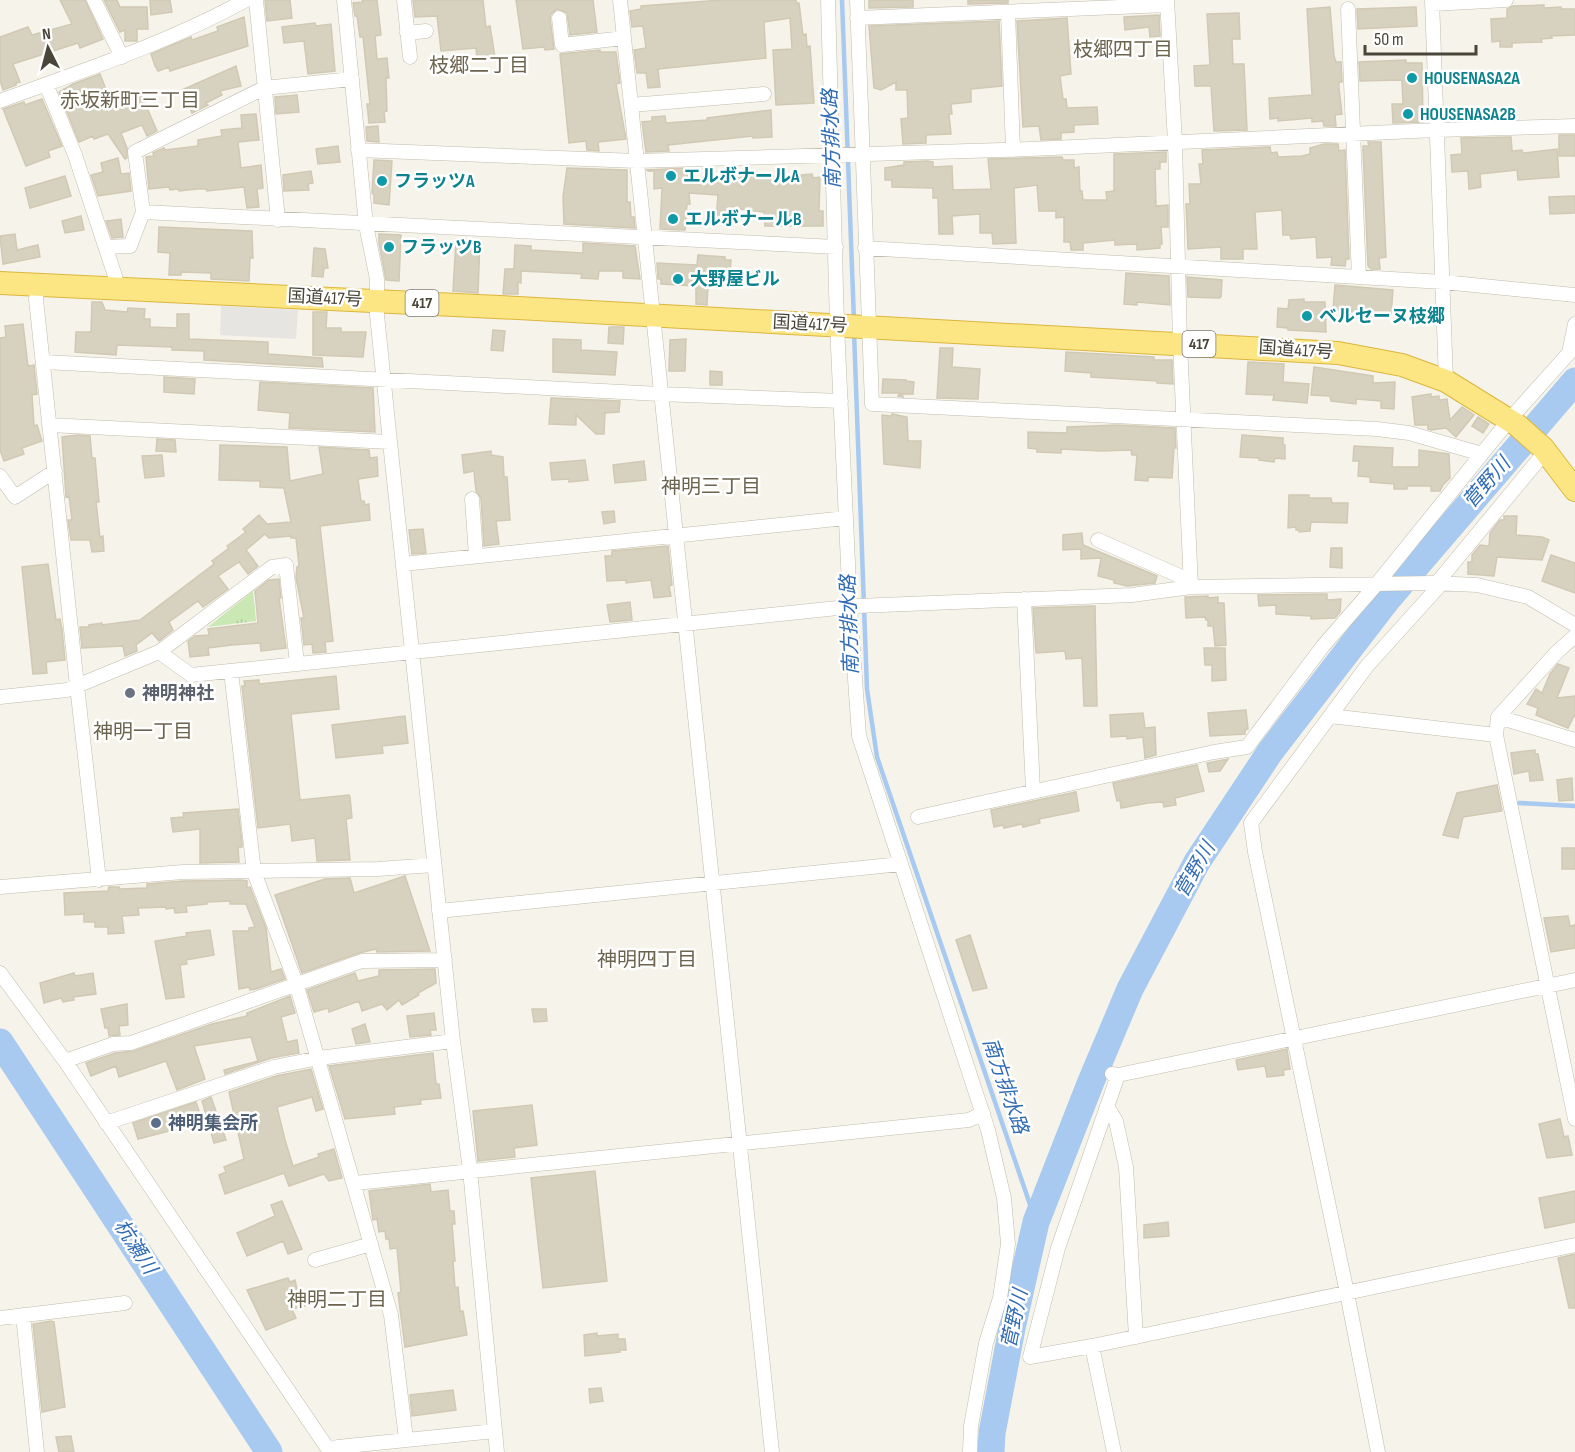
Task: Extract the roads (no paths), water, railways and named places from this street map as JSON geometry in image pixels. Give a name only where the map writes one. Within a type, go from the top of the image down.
[{"type":"highway","name":"国道417号","points":[[0,283],[376,300],[1338,353],[1402,365],[1446,381],[1513,422],[1544,450],[1575,490]]},
{"type":"street","points":[[94,0],[122,57]]},
{"type":"street","points":[[0,101],[150,46],[202,24],[246,0]]},
{"type":"street","points":[[256,0],[278,220]]},
{"type":"street","points":[[344,0],[366,225],[377,279],[376,300],[383,378],[453,1041],[470,1170],[497,1452]]},
{"type":"street","points":[[404,0],[410,57]]},
{"type":"street","points":[[620,0],[772,1452]]},
{"type":"street","points":[[828,0],[836,154],[836,247],[872,404],[1377,429],[1409,433],[1482,454]]},
{"type":"street","points":[[857,0],[860,153],[866,248],[841,401],[859,736],[983,1113],[1004,1198],[1008,1244],[1000,1298],[986,1343],[971,1426],[970,1452]]},
{"type":"street","points":[[1446,381],[1432,2],[1506,0]]},
{"type":"street","points":[[857,18],[1167,3],[1175,142],[1180,343],[1191,584]]},
{"type":"street","points":[[1348,9],[1359,277]]},
{"type":"street","points":[[1008,12],[1013,150]]},
{"type":"street","points":[[559,18],[562,45],[624,38]]},
{"type":"street","points":[[407,33],[426,31]]},
{"type":"street","points":[[106,247],[130,246],[143,212],[135,152],[264,88],[352,79]]},
{"type":"street","points":[[46,84],[75,155],[106,247],[117,288]]},
{"type":"street","points":[[631,105],[764,94]]},
{"type":"street","points":[[358,150],[637,161],[1013,150],[1436,130],[1575,126]]},
{"type":"street","points":[[143,212],[836,247]]},
{"type":"street","points":[[866,248],[1443,282],[1575,295]]},
{"type":"street","points":[[38,286],[36,299],[99,880]]},
{"type":"street","points":[[918,817],[1214,752],[1247,747],[1323,646],[1379,585],[1482,454],[1513,422],[1569,353],[1575,324]]},
{"type":"street","points":[[44,362],[660,394],[841,401]]},
{"type":"street","points":[[49,425],[390,442]]},
{"type":"street","points":[[1378,1452],[1255,852],[1251,823],[1367,666],[1437,584],[1544,450]]},
{"type":"street","points":[[0,476],[15,497],[55,471]]},
{"type":"street","points":[[472,499],[476,556]]},
{"type":"street","points":[[403,564],[846,518]]},
{"type":"street","points":[[1098,540],[1191,584]]},
{"type":"street","points":[[0,696],[67,690],[159,652],[272,567],[286,565],[297,664]]},
{"type":"street","points":[[159,652],[191,675],[853,606],[1132,595],[1191,584],[1477,585],[1528,597],[1575,625]]},
{"type":"street","points":[[1023,599],[1033,791]]},
{"type":"street","points":[[1575,636],[1557,652],[1498,717],[1496,735],[1575,1119]]},
{"type":"street","points":[[231,671],[254,872],[296,983],[391,1315],[406,1439]]},
{"type":"street","points":[[1330,716],[1496,735]]},
{"type":"street","points":[[1498,717],[1575,740]]},
{"type":"street","points":[[440,911],[900,864]]},
{"type":"street","points":[[0,887],[183,872],[378,869],[434,865]]},
{"type":"street","points":[[65,1061],[113,1044],[131,1043],[362,961],[445,960]]},
{"type":"street","points":[[0,973],[65,1061],[330,1451],[339,1447],[495,1431]]},
{"type":"street","points":[[1575,980],[1115,1074],[1107,1106],[1058,1248],[1030,1357],[1575,1245]]},
{"type":"street","points":[[106,1122],[274,1067],[319,1058],[453,1041]]},
{"type":"street","points":[[1107,1106],[1116,1121],[1126,1167],[1136,1337]]},
{"type":"street","points":[[355,1183],[969,1120],[983,1113]]},
{"type":"street","points":[[315,1260],[371,1244]]},
{"type":"street","points":[[0,1318],[125,1303]]},
{"type":"street","points":[[23,1315],[38,1452]]},
{"type":"street","points":[[1092,1346],[1114,1452]]},
{"type":"waterway","name":"南方排水路","points":[[842,0],[854,321]]},
{"type":"waterway","name":"南方排水路","points":[[854,332],[867,689],[877,757],[1036,1222]]},
{"type":"waterway","name":"菅野川","points":[[991,1452],[992,1433],[1012,1328],[1036,1222],[1130,989],[1197,862],[1270,752],[1387,600],[1575,381]]},
{"type":"waterway","points":[[1519,803],[1575,806]]},
{"type":"waterway","name":"杭瀬川","points":[[0,1042],[269,1452]]},
{"type":"place","name":"HOUSENASA2A","points":[[1412,78]]},
{"type":"place","name":"HOUSENASA2B","points":[[1408,114]]},
{"type":"place","name":"エルボナールA","points":[[671,176]]},
{"type":"place","name":"フラッツA","points":[[382,181]]},
{"type":"place","name":"エルボナールB","points":[[673,219]]},
{"type":"place","name":"フラッツB","points":[[389,247]]},
{"type":"place","name":"大野屋ビル","points":[[678,279]]},
{"type":"place","name":"ベルセーヌ枝郷","points":[[1307,316]]},
{"type":"place","name":"神明神社","points":[[130,693]]},
{"type":"place","name":"神明集会所","points":[[156,1123]]},
{"type":"district","name":"枝郷四丁目","points":[[1123,50]]},
{"type":"district","name":"枝郷二丁目","points":[[479,66]]},
{"type":"district","name":"赤坂新町三丁目","points":[[130,101]]},
{"type":"district","name":"神明三丁目","points":[[711,487]]},
{"type":"district","name":"神明一丁目","points":[[143,732]]},
{"type":"district","name":"神明四丁目","points":[[647,960]]},
{"type":"district","name":"神明二丁目","points":[[337,1300]]}]
